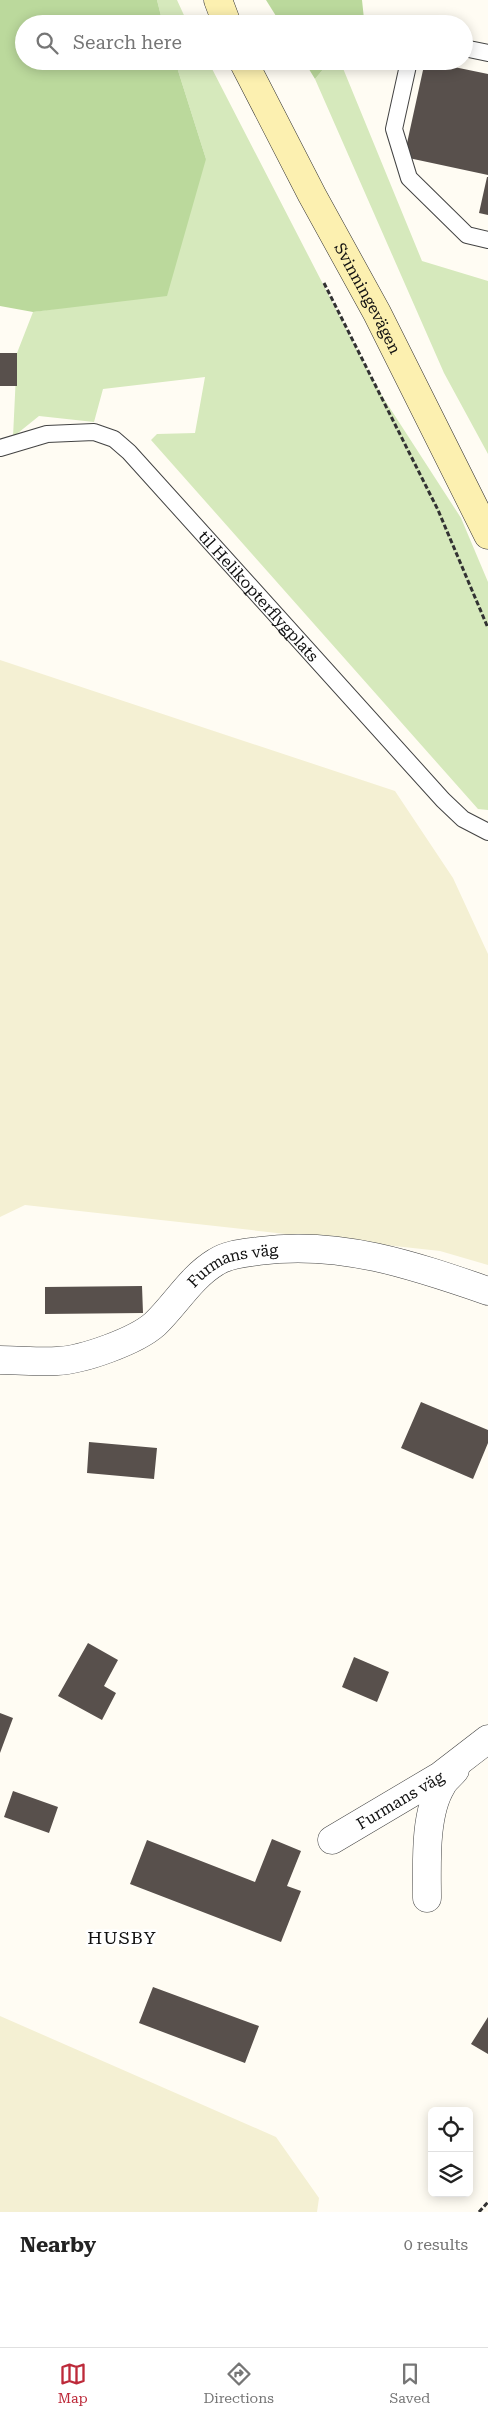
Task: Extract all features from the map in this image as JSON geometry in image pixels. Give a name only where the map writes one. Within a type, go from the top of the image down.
[{"type":"main road","points":[[218,0],[224,15]]},
{"type":"main road","name":"Svinningevägen","points":[[248,70],[312,195],[377,313],[488,535]]},
{"type":"street","name":"Furmans väg","points":[[0,1360],[58,1361],[132,1340],[154,1325],[196,1277],[217,1261],[239,1253],[285,1247],[328,1249],[372,1255],[428,1270],[488,1291]]},
{"type":"street","name":"Furmans väg","points":[[332,1840],[440,1776],[466,1758],[488,1739]]},
{"type":"street","name":"Furmans väg","points":[[427,1898],[427,1849],[434,1806],[442,1785],[466,1758]]},
{"type":"lane","points":[[473,50],[488,53]]},
{"type":"lane","points":[[407,70],[394,129],[409,178],[467,235],[488,240]]},
{"type":"lane","name":"til Helikopterflygplats","points":[[4,450],[48,434],[94,432],[114,439],[130,452],[443,800],[463,819],[488,832]]},
{"type":"path","points":[[323,281],[438,510],[488,628]]},
{"type":"path","points":[[478,2212],[488,2202]]},
{"type":"shaded area","points":[[0,660],[395,791],[453,878],[488,954],[488,1265],[440,1251],[25,1205],[0,1217]]},
{"type":"shaded area","points":[[0,2016],[276,2137],[319,2198],[317,2212],[0,2212]]},
{"type":"green space","points":[[0,0],[157,0],[161,15],[15,15],[15,70],[178,70],[206,159],[167,296],[33,312],[0,306]]},
{"type":"green space","points":[[157,0],[177,0],[184,15],[161,15]]},
{"type":"green space","points":[[266,0],[362,0],[364,15],[275,15]]},
{"type":"green space","points":[[178,70],[213,70],[375,385],[461,518],[488,582],[488,810],[478,809],[151,440],[157,434],[195,433],[205,377],[103,389],[94,422],[39,416],[13,437],[17,353],[33,312],[60,308],[206,159]]},
{"type":"green space","points":[[310,70],[322,70],[315,79]]},
{"type":"green space","points":[[322,70],[344,70],[422,261],[488,281],[488,454],[444,373],[315,79]]},
{"type":"building","points":[[423,70],[469,70],[488,74],[488,175],[404,157]]},
{"type":"building","points":[[488,177],[488,215],[479,213]]},
{"type":"building","points":[[0,353],[17,353],[17,386],[0,386]]},
{"type":"building","points":[[142,1286],[143,1313],[45,1314],[45,1287]]},
{"type":"building","points":[[421,1402],[488,1430],[488,1443],[473,1479],[401,1448]]},
{"type":"building","points":[[89,1442],[157,1448],[154,1479],[87,1473]]},
{"type":"building","points":[[88,1643],[118,1660],[104,1686],[116,1693],[102,1720],[58,1696]]},
{"type":"building","points":[[354,1657],[389,1672],[377,1702],[342,1687]]},
{"type":"building","points":[[0,1713],[13,1718],[0,1753]]},
{"type":"building","points":[[13,1791],[58,1807],[49,1833],[4,1817]]},
{"type":"building","points":[[272,1839],[301,1851],[287,1886],[301,1891],[281,1942],[130,1884],[147,1840],[255,1882]]},
{"type":"building","points":[[153,1987],[259,2026],[245,2063],[139,2023]]},
{"type":"building","points":[[488,2017],[488,2054],[471,2044]]},
{"type":"district","name":"HUSBY","points":[[122,1937]]}]
